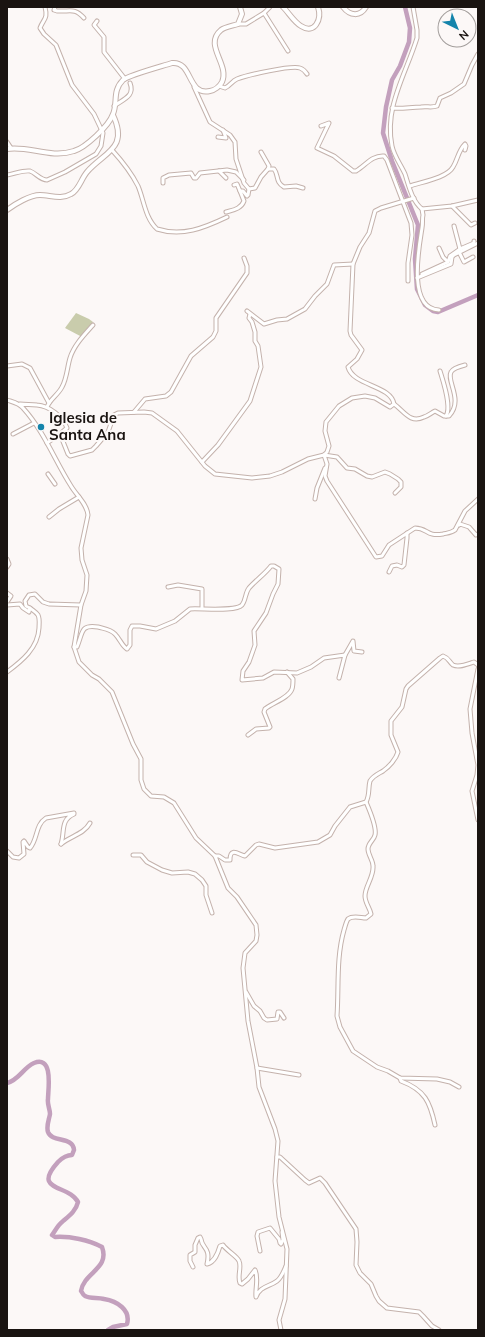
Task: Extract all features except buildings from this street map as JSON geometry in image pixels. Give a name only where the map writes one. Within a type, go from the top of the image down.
[{"type":"main road","points":[[7,210],[35,196],[60,197],[71,195],[78,188],[87,171],[112,150],[117,141],[117,124],[113,115],[114,106],[117,89],[125,79],[175,62],[185,67],[192,84],[203,91],[210,91],[219,86],[224,77],[224,70],[215,49],[215,38],[224,28],[238,24],[242,14],[240,7]]},
{"type":"main road","points":[[283,7],[299,24],[308,28],[315,26],[319,21],[320,16],[318,7]]},
{"type":"main road","points":[[343,7],[349,13],[356,14],[362,13],[366,7]]},
{"type":"main road","points":[[9,148],[55,154],[72,152],[88,142],[102,129],[113,115]]},
{"type":"street","points":[[7,175],[27,171],[33,172],[44,180],[60,175],[99,151],[103,140],[102,129],[94,114],[72,85],[56,45],[40,28],[46,19],[47,13],[45,7]]},
{"type":"street","points":[[55,7],[54,10],[59,11],[74,10],[79,12],[84,18]]},
{"type":"street","points":[[238,24],[246,24],[264,13],[270,7]]},
{"type":"street","points":[[413,7],[417,38],[396,93],[392,108],[392,146],[410,186],[412,198],[422,209],[423,225],[419,244],[417,277],[423,301],[434,310],[439,310]]},
{"type":"street","points":[[264,13],[288,51]]},
{"type":"street","points":[[97,21],[94,25],[104,40],[104,52],[125,79]]},
{"type":"street","points":[[392,108],[407,109],[423,106],[432,108],[437,106],[440,98],[451,93],[464,84],[478,54]]},
{"type":"street","points":[[219,86],[225,88],[236,79],[286,68],[302,68],[307,74]]},
{"type":"street","points":[[114,106],[131,94],[132,89],[130,83]]},
{"type":"street","points":[[192,84],[202,102],[210,122],[230,134],[235,142],[236,159],[246,186],[249,189],[247,196],[243,191],[240,191]]},
{"type":"street","points":[[321,126],[329,123],[317,147],[318,150],[334,156],[349,168],[356,171],[372,158],[384,156],[387,160],[404,200],[412,227],[408,262],[408,281]]},
{"type":"street","points":[[218,137],[226,138],[222,129]]},
{"type":"street","points":[[7,142],[9,148]]},
{"type":"street","points":[[410,186],[438,178],[452,169],[459,151],[465,144],[466,150]]},
{"type":"street","points":[[112,150],[127,167],[135,180],[147,213],[157,229],[170,232],[192,231],[206,227],[227,217]]},
{"type":"street","points":[[249,189],[255,188],[269,166],[261,152]]},
{"type":"street","points":[[268,169],[276,172],[278,180],[282,186],[296,186],[303,188]]},
{"type":"street","points":[[163,183],[163,178],[169,175],[191,173],[194,178],[196,178],[200,173],[219,171],[236,172],[244,180]]},
{"type":"street","points":[[219,171],[226,178]]},
{"type":"street","points":[[226,212],[239,208],[244,203],[237,184],[234,185]]},
{"type":"street","points":[[412,198],[375,211],[369,233],[360,247],[353,264],[350,331],[351,335],[361,346],[362,350],[357,359],[348,367],[349,370],[363,382],[386,393],[394,404],[409,417],[414,419],[423,418],[435,411],[446,416]]},
{"type":"street","points":[[422,209],[452,206],[478,200]]},
{"type":"street","points":[[452,206],[471,225],[476,223]]},
{"type":"street","points":[[454,226],[464,262],[473,257]]},
{"type":"street","points":[[417,277],[448,262],[450,256],[474,243],[474,241]]},
{"type":"street","points":[[417,277],[451,264],[452,257],[460,250],[478,243]]},
{"type":"street","points":[[439,248],[443,257],[448,262]]},
{"type":"street","points":[[134,412],[145,399],[166,396],[171,392],[190,356],[213,337],[216,331],[216,318],[247,273],[247,266],[244,258]]},
{"type":"street","points":[[247,311],[264,324],[287,319],[305,309],[315,296],[325,287],[334,265],[353,264]]},
{"type":"street","points":[[202,462],[218,445],[250,401],[261,367],[258,346],[255,341],[255,332],[249,318],[250,314]]},
{"type":"street","points":[[48,405],[62,387],[71,356],[80,339],[93,325]]},
{"type":"street","points":[[7,366],[22,364],[30,368],[48,405],[65,423],[67,428],[47,443]]},
{"type":"street","points":[[446,416],[449,416],[454,409],[455,394],[450,376],[451,372],[465,365]]},
{"type":"street","points":[[440,371],[447,397],[448,413],[446,416]]},
{"type":"street","points":[[60,434],[70,456],[92,450],[108,432],[114,415],[118,413],[148,412],[159,417],[182,436],[202,462],[215,474],[252,478],[270,476],[292,468],[315,456],[328,452],[326,422],[339,406],[352,398],[359,396],[375,398],[390,406],[394,404]]},
{"type":"street","points":[[7,400],[22,405],[48,405]]},
{"type":"street","points":[[16,403],[22,407],[47,443],[71,486],[86,508],[88,515],[81,548],[82,560],[87,575],[86,590],[81,605],[74,647],[80,665],[99,679],[112,692],[133,744],[141,759],[141,780],[144,789],[151,796],[164,797],[174,803],[196,838],[215,856],[228,888],[237,897],[256,925],[256,941],[245,953],[243,960],[245,989],[259,1087],[276,1130],[278,1141],[275,1181],[278,1209],[287,1248],[285,1299],[279,1320],[281,1330]]},
{"type":"street","points":[[12,434],[34,423]]},
{"type":"street","points":[[324,454],[327,464],[325,476],[327,481],[376,557],[382,556],[389,545],[415,528],[433,535],[452,532],[465,511],[478,499]]},
{"type":"street","points":[[324,454],[337,457],[347,468],[355,469],[366,476],[372,476],[385,472],[390,474],[401,482],[401,487],[395,493]]},
{"type":"street","points":[[315,499],[317,488],[327,464]]},
{"type":"street","points":[[48,474],[48,477],[54,484]]},
{"type":"street","points":[[50,517],[59,509],[79,497]]},
{"type":"street","points":[[457,526],[464,524],[476,535],[478,534]]},
{"type":"street","points":[[389,572],[392,566],[397,565],[402,567],[405,562],[406,533]]},
{"type":"street","points":[[7,559],[9,564],[7,567]]},
{"type":"street","points":[[74,647],[77,647],[82,632],[89,626],[111,630],[126,649],[130,645],[130,630],[132,626],[156,629],[175,622],[190,609],[230,609],[240,607],[249,588],[271,566],[277,566],[279,568],[278,584],[266,613],[254,631],[255,645],[241,678],[243,680],[263,678],[274,672],[297,673],[311,667],[324,658],[345,655]]},
{"type":"street","points":[[168,587],[178,585],[202,589],[202,608]]},
{"type":"street","points":[[7,593],[11,596],[7,602]]},
{"type":"street","points":[[7,672],[22,660],[36,642],[39,634],[39,619],[36,613],[26,606],[25,601],[31,594],[38,595],[43,602],[49,604],[81,605]]},
{"type":"street","points":[[7,605],[20,604],[29,612],[30,608]]},
{"type":"street","points":[[339,678],[345,655],[353,641],[354,651],[362,652]]},
{"type":"street","points":[[435,1125],[428,1101],[414,1086],[401,1081],[400,1078],[388,1070],[377,1068],[353,1051],[340,1027],[338,1019],[338,958],[340,942],[346,922],[353,917],[366,918],[371,914],[365,896],[373,868],[373,862],[368,845],[375,835],[375,832],[372,817],[366,802],[370,791],[370,781],[375,775],[386,769],[398,752],[391,735],[391,721],[402,707],[406,689],[443,656],[449,659],[453,665],[458,666],[474,662],[478,665]]},
{"type":"street","points":[[478,669],[470,709],[472,733],[478,765],[477,775],[472,791],[478,820]]},
{"type":"street","points":[[248,736],[256,729],[270,727],[264,712],[265,709],[280,700],[293,688],[293,679],[287,672]]},
{"type":"street","points":[[215,856],[219,856],[225,860],[230,860],[233,852],[237,852],[245,856],[253,847],[260,844],[275,848],[318,842],[330,835],[350,807],[366,802]]},
{"type":"street","points":[[7,851],[13,857],[19,858],[24,854],[23,842],[24,841],[30,848],[33,845],[39,825],[46,818],[74,813],[69,816],[62,829],[61,844],[86,829],[90,823]]},
{"type":"street","points":[[134,854],[141,855],[147,862],[172,874],[188,872],[195,874],[206,886],[206,894],[212,913]]},
{"type":"street","points":[[245,989],[254,1006],[260,1011],[264,1018],[267,1020],[277,1019],[278,1012],[280,1012],[284,1018]]},
{"type":"street","points":[[257,1068],[299,1075]]},
{"type":"street","points":[[400,1078],[437,1079],[450,1082],[459,1087]]},
{"type":"street","points":[[277,1157],[280,1157],[309,1183],[320,1178],[325,1183],[356,1229],[356,1265],[360,1274],[371,1284],[379,1302],[388,1308],[419,1312],[432,1328],[439,1330]]},
{"type":"street","points":[[260,1251],[257,1236],[258,1232],[270,1228],[281,1244],[283,1240],[282,1227]]},
{"type":"street","points":[[193,1267],[190,1261],[190,1255],[195,1252],[195,1245],[198,1238],[200,1237],[201,1242],[209,1254],[208,1264],[214,1260],[218,1254],[220,1246],[222,1245],[240,1262],[240,1283],[242,1284],[248,1279],[255,1270],[257,1273],[255,1288],[256,1297],[258,1292],[263,1287],[278,1281],[285,1270],[286,1262]]},
{"type":"green space","points":[[76,313],[93,322],[82,337],[65,328]]},
{"type":"waterway","points":[[405,7],[410,28],[409,42],[400,66],[392,80],[386,107],[383,133],[392,161],[418,225],[415,259],[417,289],[425,305],[433,311],[438,312],[478,295]]},
{"type":"waterway","points":[[7,1083],[15,1079],[30,1065],[40,1062],[45,1064],[49,1082],[48,1103],[50,1114],[47,1130],[50,1135],[70,1143],[74,1150],[72,1155],[65,1157],[58,1162],[48,1178],[50,1183],[73,1196],[78,1202],[74,1211],[59,1225],[52,1235],[55,1237],[79,1239],[102,1247],[104,1254],[103,1260],[100,1266],[87,1279],[81,1291],[87,1297],[109,1300],[118,1304],[125,1310],[128,1319],[127,1324],[113,1327],[108,1330]]},
{"type":"place","name":"Iglesia de Santa Ana","points":[[41,427]]}]
